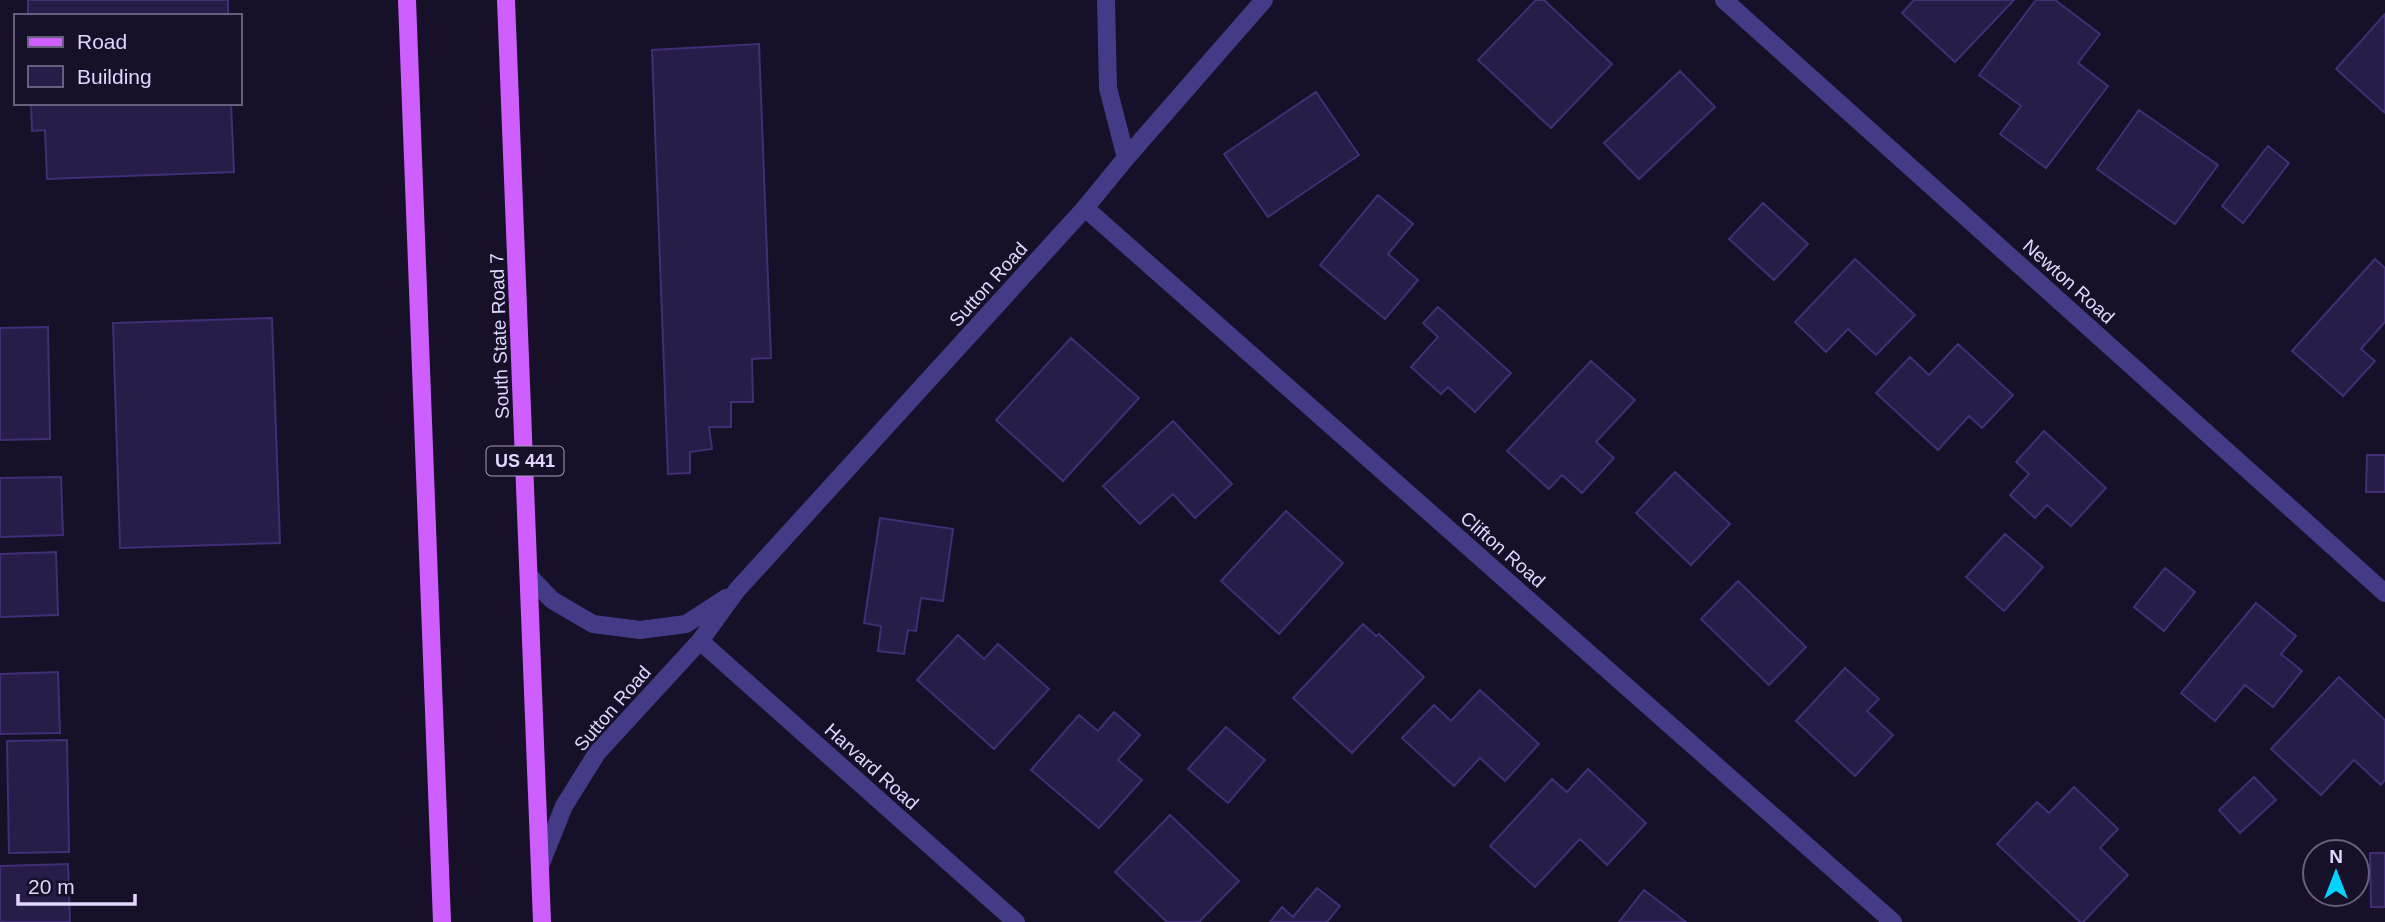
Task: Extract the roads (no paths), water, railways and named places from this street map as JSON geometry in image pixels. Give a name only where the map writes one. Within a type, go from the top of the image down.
[{"type":"main road","points":[[407,0],[442,922]]},
{"type":"main road","name":"South State Road 7","points":[[506,0],[542,922]]},
{"type":"street","points":[[1106,0],[1108,88],[1126,158]]},
{"type":"street","name":"Sutton Road","points":[[540,866],[564,806],[597,753],[700,641],[737,590],[1086,208],[1126,158],[1264,0]]},
{"type":"street","name":"Newton Road","points":[[1724,0],[2385,593]]},
{"type":"street","name":"Clifton Road","points":[[1086,208],[1893,922]]},
{"type":"street","name":"Sutton Road","points":[[529,576],[552,600],[593,624],[640,631],[687,624],[737,590]]},
{"type":"street","name":"Harvard Road","points":[[700,641],[1016,922]]}]
